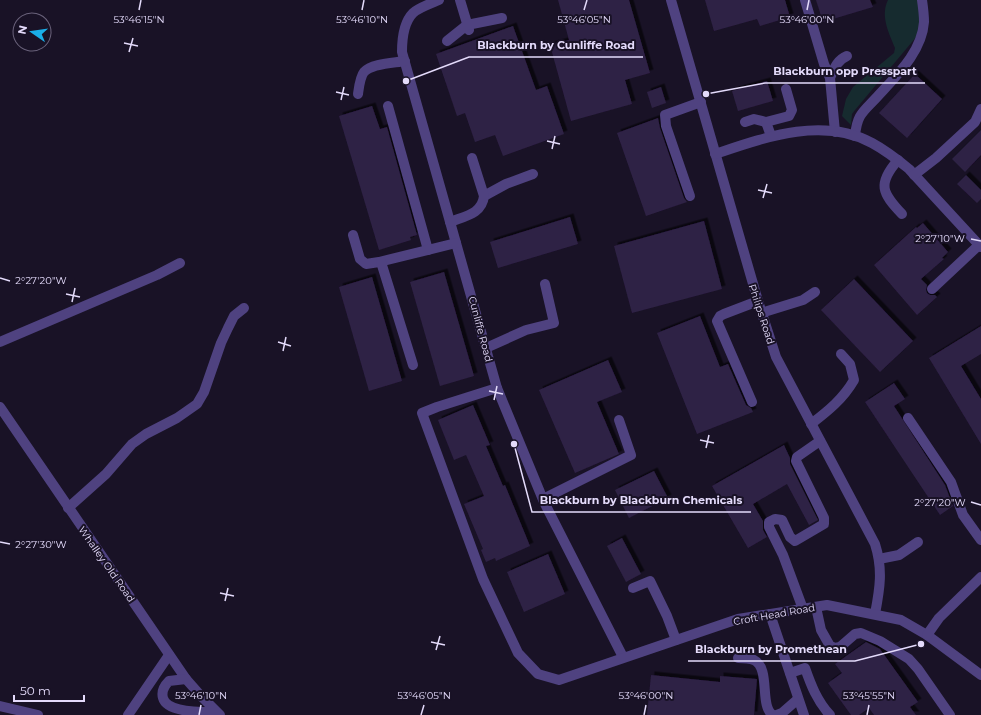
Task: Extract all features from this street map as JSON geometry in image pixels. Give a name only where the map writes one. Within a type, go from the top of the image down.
[{"type":"street","name":"Cunliffe Road","points":[[439,0],[414,12],[408,22],[402,41],[402,52],[497,388],[543,499],[623,657]]},
{"type":"street","points":[[460,0],[468,28]]},
{"type":"street","name":"Philips Road","points":[[671,0],[758,301],[776,357],[875,544],[881,570],[880,591],[875,614]]},
{"type":"street","points":[[805,0],[824,64],[830,78],[835,132]]},
{"type":"street","points":[[855,136],[857,122],[863,112],[914,51],[920,38],[924,22],[922,0]]},
{"type":"street","points":[[447,42],[468,28],[502,18]]},
{"type":"street","points":[[830,78],[836,64],[847,56]]},
{"type":"street","points":[[358,94],[365,71],[374,66],[405,61]]},
{"type":"street","points":[[745,122],[754,119],[766,122],[789,116],[792,110],[786,89]]},
{"type":"street","points":[[690,196],[666,126],[665,115],[701,102]]},
{"type":"street","points":[[388,106],[428,250]]},
{"type":"street","points":[[914,175],[936,158],[975,122],[981,109]]},
{"type":"street","points":[[766,122],[771,136]]},
{"type":"street","points":[[715,154],[762,138],[804,130],[835,132],[855,136],[872,142],[898,160],[914,175],[980,246],[932,289]]},
{"type":"street","points":[[450,222],[472,214],[479,209],[483,203],[484,196],[472,158]]},
{"type":"street","points":[[898,160],[889,170],[885,185],[888,199],[902,214]]},
{"type":"street","points":[[484,196],[506,184],[533,174]]},
{"type":"street","points":[[353,236],[360,259],[366,264],[381,262],[456,243]]},
{"type":"street","points":[[381,262],[412,365]]},
{"type":"street","points":[[0,342],[157,275],[180,263]]},
{"type":"street","points":[[486,348],[526,330],[554,323],[545,284]]},
{"type":"street","points":[[762,313],[803,300],[815,292]]},
{"type":"street","points":[[752,402],[717,321],[720,316],[724,314],[758,301]]},
{"type":"street","points":[[68,508],[106,474],[132,444],[146,434],[177,418],[197,404],[204,392],[234,316],[244,308]]},
{"type":"street","points":[[811,424],[827,412],[847,393],[854,380],[850,364],[841,354]]},
{"type":"street","name":"Croft Head Road","points":[[497,388],[437,406],[422,413],[483,579],[518,653],[538,674],[559,680],[738,619],[827,605],[901,620],[927,635],[981,675]]},
{"type":"street","name":"Whalley Old Road","points":[[0,407],[186,679],[219,714]]},
{"type":"street","points":[[908,418],[951,482],[963,515],[981,540]]},
{"type":"street","points":[[543,499],[631,455],[619,420]]},
{"type":"street","points":[[803,609],[783,555],[769,527],[769,522],[775,519],[782,520],[790,537],[795,541],[824,524],[824,518],[796,461],[797,456],[820,441]]},
{"type":"street","points":[[879,558],[899,555],[918,542]]},
{"type":"street","points":[[927,635],[939,618],[981,577]]},
{"type":"street","points":[[632,588],[650,581],[667,616],[676,640]]},
{"type":"street","points":[[816,606],[820,630],[830,646],[835,648],[840,647],[855,634],[861,633],[880,641],[909,659],[950,715]]},
{"type":"street","points":[[770,614],[804,715]]},
{"type":"street","points":[[128,715],[169,655]]},
{"type":"street","points":[[738,658],[755,660],[761,668],[768,710],[773,715]]},
{"type":"street","points":[[790,673],[805,668],[813,689],[830,715]]},
{"type":"street","points":[[186,679],[169,681],[164,686],[162,694],[164,701],[170,706],[186,710],[219,714]]},
{"type":"street","points":[[777,715],[782,714],[799,701]]},
{"type":"street","points":[[0,706],[38,715]]},
{"type":"green space","points":[[888,0],[920,0],[922,21],[917,36],[852,114],[851,125],[842,116],[846,99],[853,87],[894,53],[895,48],[885,18]]},
{"type":"building","points":[[558,0],[629,0],[650,73],[625,80],[632,104],[571,121],[550,45],[569,40]]},
{"type":"building","points":[[705,0],[785,0],[790,17],[760,26],[757,19],[714,31]]},
{"type":"building","points":[[816,0],[870,0],[873,7],[823,22]]},
{"type":"building","points":[[513,26],[536,90],[547,86],[564,134],[503,156],[495,135],[475,142],[465,113],[457,116],[436,54]]},
{"type":"building","points":[[915,74],[942,99],[907,138],[879,113]]},
{"type":"building","points":[[767,81],[773,101],[738,111],[732,91]]},
{"type":"building","points":[[661,87],[666,103],[652,108],[647,92]]},
{"type":"building","points":[[372,106],[380,129],[387,127],[417,235],[410,237],[411,240],[379,250],[339,116]]},
{"type":"building","points":[[658,118],[684,198],[687,202],[646,216],[617,133]]},
{"type":"building","points":[[981,130],[981,155],[965,172],[952,159]]},
{"type":"building","points":[[966,175],[981,190],[981,199],[977,203],[957,184]]},
{"type":"building","points":[[570,217],[578,244],[498,268],[490,242]]},
{"type":"building","points":[[704,221],[722,289],[632,313],[614,246]]},
{"type":"building","points":[[923,223],[948,252],[942,258],[944,259],[921,279],[927,285],[927,293],[937,297],[917,315],[874,265],[916,227],[917,228]]},
{"type":"building","points":[[444,272],[474,376],[440,386],[410,282]]},
{"type":"building","points":[[372,277],[402,381],[369,391],[339,287]]},
{"type":"building","points":[[854,279],[913,341],[880,372],[821,310]]},
{"type":"building","points":[[700,316],[720,367],[728,364],[746,405],[751,408],[753,412],[697,434],[657,333]]},
{"type":"building","points":[[981,326],[981,354],[961,366],[981,399],[981,444],[929,358]]},
{"type":"building","points":[[608,360],[622,392],[597,402],[619,454],[575,473],[539,390]]},
{"type":"building","points":[[894,383],[905,399],[894,406],[945,485],[953,506],[940,515],[865,402]]},
{"type":"building","points":[[473,405],[490,445],[486,446],[503,486],[505,485],[530,546],[496,561],[495,558],[486,562],[481,550],[483,549],[464,504],[484,496],[466,455],[454,460],[438,420]]},
{"type":"building","points":[[784,445],[790,458],[790,464],[818,520],[809,525],[787,484],[753,504],[763,521],[763,530],[767,537],[748,548],[712,486]]},
{"type":"building","points":[[654,471],[668,498],[629,518],[615,490]]},
{"type":"building","points":[[622,538],[641,574],[626,582],[607,546]]},
{"type":"building","points":[[548,554],[565,594],[524,612],[507,572]]},
{"type":"building","points":[[866,642],[880,649],[918,702],[910,707],[916,715],[874,715],[869,708],[859,715],[851,715],[828,683],[842,673],[835,664]]},
{"type":"building","points":[[651,675],[720,682],[720,676],[757,679],[754,715],[647,715]]},
{"type":"place","name":"Blackburn by Cunliffe Road","points":[[406,81]]},
{"type":"place","name":"Blackburn opp Presspart","points":[[706,94]]},
{"type":"place","name":"Blackburn by Blackburn Chemicals","points":[[514,444]]},
{"type":"place","name":"Blackburn by Promethean","points":[[921,644]]}]
